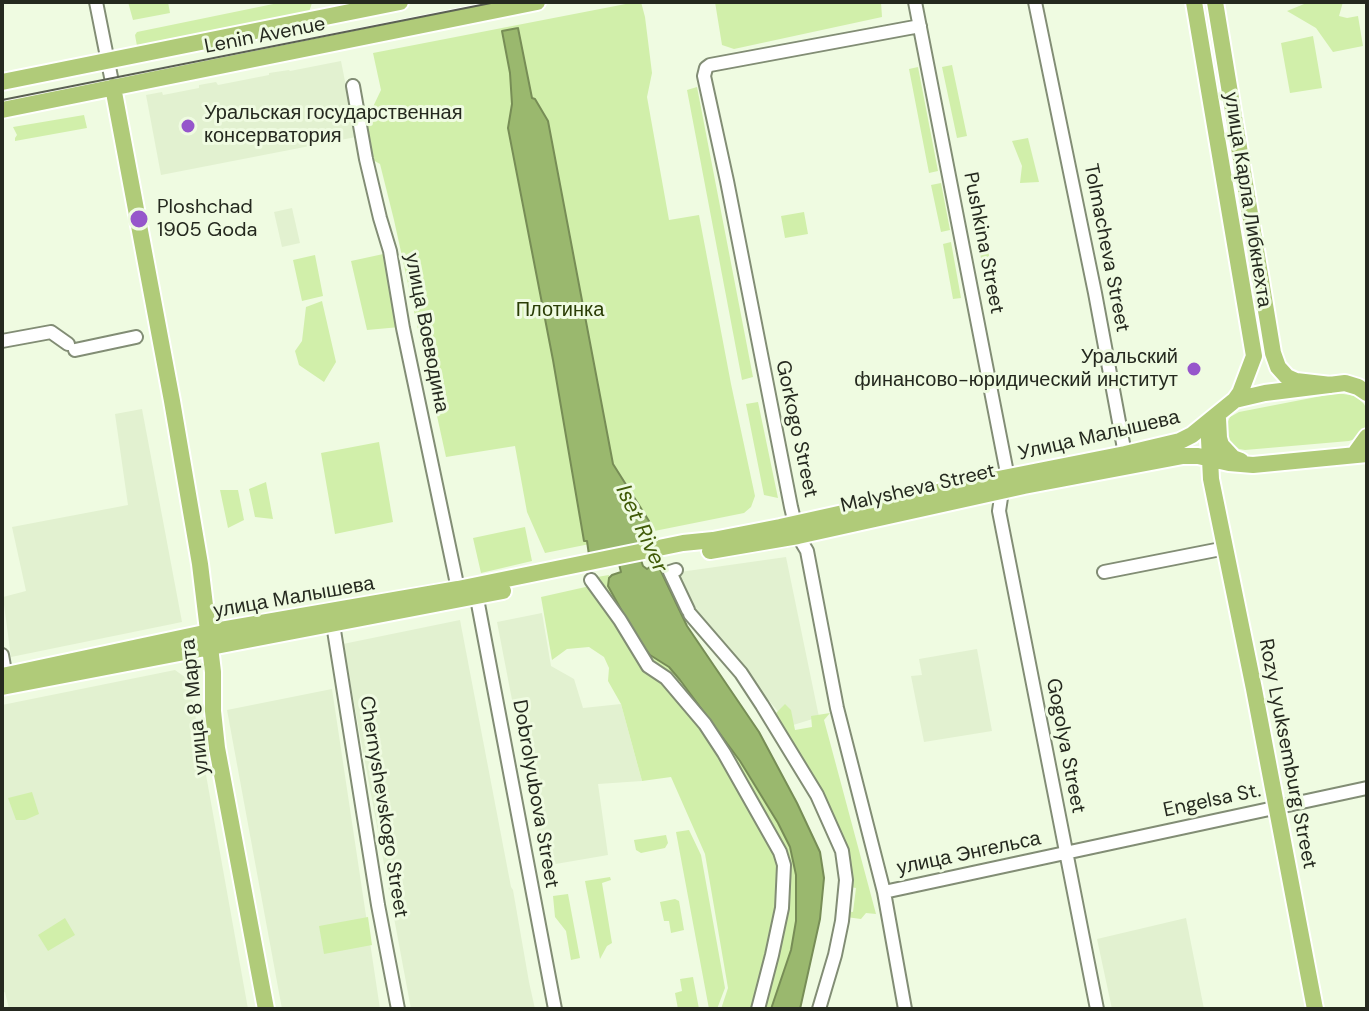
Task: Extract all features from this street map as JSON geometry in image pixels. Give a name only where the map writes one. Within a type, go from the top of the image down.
[{"type":"main road","name":"Lenin Avenue","points":[[2,82],[400,2]]},
{"type":"main road","name":"улица Карла Либкнехта","points":[[1194,2],[1254,356],[1240,393],[1218,414]]},
{"type":"main road","name":"улица Карла Либкнехта","points":[[1215,2],[1273,353],[1278,367],[1287,377],[1331,385]]},
{"type":"main road","name":"Lenin Avenue","points":[[2,110],[532,3]]},
{"type":"main road","name":"улица 8 Марта","points":[[113,87],[200,564],[213,672],[217,748],[266,1009]]},
{"type":"main road","name":"улица Карла Либкнехта","points":[[1235,400],[1331,385],[1351,384],[1367,393]]},
{"type":"main road","name":"Улица Малышева","points":[[1005,484],[1180,441],[1218,414]]},
{"type":"main road","points":[[1209,459],[1210,430],[1218,414]]},
{"type":"main road","points":[[1218,414],[1221,445],[1233,458],[1253,465]]},
{"type":"main road","points":[[1360,454],[1367,437]]},
{"type":"main road","name":"улица Малышева","points":[[1024,486],[1183,456],[1253,465],[1360,454]]},
{"type":"main road","name":"Rozy Lyuksemburg Street","points":[[1209,459],[1315,1009]]},
{"type":"main road","name":"Malysheva Street","points":[[593,571],[660,553],[713,551],[1005,484],[1024,486]]},
{"type":"main road","points":[[210,640],[593,571]]},
{"type":"main road","name":"улица Малышева","points":[[4,681],[210,640]]},
{"type":"street","points":[[96,2],[113,87]]},
{"type":"street","name":"Pushkina Street","points":[[915,2],[1005,484]]},
{"type":"street","name":"Tolmacheva Street","points":[[1035,2],[1125,454]]},
{"type":"street","name":"Gorkogo Street","points":[[905,1009],[884,892],[837,708],[807,551],[797,530],[704,80],[705,71],[710,65],[920,26]]},
{"type":"street","name":"улица Воеводина","points":[[353,86],[366,159],[390,251],[403,328],[470,591]]},
{"type":"street","points":[[2,341],[51,332],[72,347],[136,337]]},
{"type":"street","name":"Gogolya Street","points":[[1005,484],[999,511],[1097,1009]]},
{"type":"street","points":[[1104,572],[1226,548]]},
{"type":"street","points":[[676,570],[670,572],[689,612],[741,673],[762,705],[817,795],[842,851],[846,880],[842,921],[819,1009]]},
{"type":"street","points":[[593,571],[612,609],[648,666],[666,678],[705,724],[780,852],[784,865],[782,908],[758,1009]]},
{"type":"street","name":"Dobrolyubova Street","points":[[470,591],[555,1009]]},
{"type":"street","name":"Chernyshevskogo Street","points":[[332,618],[378,905],[398,1009]]},
{"type":"street","points":[[2,655],[4,681]]},
{"type":"street","points":[[1277,808],[1367,788]]},
{"type":"street","name":"Engelsa St.","points":[[1066,854],[1277,808]]},
{"type":"street","name":"улица Энгельса","points":[[884,892],[1066,854]]},
{"type":"shaded area","points":[[341,61],[356,137],[161,175],[146,95],[162,92],[163,95],[199,88],[199,85],[216,82],[218,85]]},
{"type":"shaded area","points":[[292,208],[300,243],[282,247],[274,212]]},
{"type":"shaded area","points":[[142,409],[182,622],[11,657],[3,597],[26,591],[12,527],[128,505],[115,414]]},
{"type":"shaded area","points":[[786,557],[819,717],[790,726],[686,600],[673,573]]},
{"type":"shaded area","points":[[542,613],[551,666],[574,679],[583,708],[621,704],[642,781],[598,784],[608,855],[544,866],[497,622]]},
{"type":"shaded area","points":[[460,620],[535,1009],[411,1009],[343,644]]},
{"type":"shaded area","points":[[977,649],[992,731],[924,742],[911,676],[922,675],[919,659]]},
{"type":"shaded area","points":[[175,670],[189,680],[248,1009],[9,1009],[5,992],[2,993],[2,705]]},
{"type":"shaded area","points":[[332,689],[380,1009],[282,1009],[227,710]]},
{"type":"shaded area","points":[[1186,918],[1204,1009],[1112,1009],[1097,939]]},
{"type":"green space","points":[[128,2],[168,2],[170,13],[133,20]]},
{"type":"green space","points":[[283,2],[312,3],[309,12],[304,15],[137,46],[137,32]]},
{"type":"green space","name":"Плотинка","points":[[641,2],[645,17],[652,73],[647,97],[669,220],[699,215],[755,496],[751,507],[744,513],[545,553],[527,512],[515,446],[446,457],[394,220],[380,164],[373,160],[364,113],[371,111],[381,90],[373,53]]},
{"type":"green space","points":[[715,2],[881,2],[882,17],[734,49],[722,45]]},
{"type":"green space","points":[[1309,2],[1343,2],[1339,16],[1358,16],[1363,46],[1333,52],[1316,28],[1287,11]]},
{"type":"green space","points":[[1313,36],[1322,88],[1290,93],[1281,43]]},
{"type":"green space","points":[[952,65],[967,136],[957,138],[942,67]]},
{"type":"green space","points":[[918,67],[938,171],[929,173],[909,69]]},
{"type":"green space","points":[[697,87],[753,377],[742,380],[687,90]]},
{"type":"green space","points":[[84,115],[87,128],[15,141],[17,135],[13,127]]},
{"type":"green space","points":[[1028,138],[1039,182],[1020,183],[1022,166],[1012,141]]},
{"type":"green space","points":[[941,183],[950,230],[941,232],[931,185]]},
{"type":"green space","points":[[804,212],[808,234],[785,238],[781,216]]},
{"type":"green space","points":[[985,236],[997,294],[988,296],[977,237]]},
{"type":"green space","points":[[951,242],[961,298],[953,299],[943,244]]},
{"type":"green space","points":[[388,253],[400,327],[367,330],[351,261]]},
{"type":"green space","points":[[315,255],[323,296],[302,301],[293,260]]},
{"type":"green space","points":[[322,301],[336,362],[324,382],[299,365],[295,351],[302,341],[306,307]]},
{"type":"green space","points":[[1337,393],[1356,396],[1367,410],[1365,430],[1358,438],[1245,450],[1227,439],[1226,426],[1230,417],[1239,412]]},
{"type":"green space","points":[[758,402],[778,498],[764,495],[746,404]]},
{"type":"green space","points":[[379,442],[393,522],[335,534],[321,453]]},
{"type":"green space","points":[[266,482],[273,519],[255,517],[249,489]]},
{"type":"green space","points":[[220,490],[238,490],[244,520],[228,528]]},
{"type":"green space","points":[[525,527],[532,561],[481,573],[473,538]]},
{"type":"green space","points":[[609,575],[608,586],[650,655],[669,667],[740,761],[790,847],[796,875],[796,921],[791,950],[771,1009],[721,1009],[728,988],[705,854],[671,777],[642,781],[621,704],[608,681],[609,668],[604,657],[589,647],[567,649],[552,660],[541,597],[590,586],[597,577]]},
{"type":"green space","points":[[785,704],[791,710],[795,730],[812,727],[811,716],[830,713],[824,720],[876,914],[866,913],[861,919],[846,917],[846,911],[853,912],[856,888],[850,887],[832,816],[776,713]]},
{"type":"green space","points":[[32,792],[39,814],[16,820],[8,798]]},
{"type":"green space","points":[[689,830],[701,855],[725,988],[717,1009],[709,1009],[676,832]]},
{"type":"green space","points":[[666,835],[668,843],[665,848],[641,853],[636,850],[634,840]]},
{"type":"green space","points":[[610,877],[611,880],[602,883],[612,943],[600,959],[585,881]]},
{"type":"green space","points":[[568,894],[580,958],[571,960],[566,931],[555,917],[553,896]]},
{"type":"green space","points":[[679,901],[684,930],[671,933],[669,921],[664,921],[660,902]]},
{"type":"green space","points":[[368,917],[372,945],[324,954],[319,926]]},
{"type":"green space","points":[[65,918],[75,935],[48,951],[38,935]]},
{"type":"green space","points":[[693,977],[699,1009],[678,1009],[675,993],[682,991],[680,979]]},
{"type":"water","name":"Iset River","points":[[518,28],[532,98],[548,121],[613,464],[649,521],[652,541],[636,545],[643,566],[647,569],[658,565],[687,626],[759,732],[820,852],[824,878],[820,919],[800,1009],[771,1009],[791,950],[796,921],[796,875],[790,847],[740,761],[669,667],[650,655],[639,642],[608,586],[609,578],[621,572],[615,549],[589,555],[587,541],[584,541],[508,128],[512,104],[502,31]]},
{"type":"tram line","points":[[2,100],[496,2]]},
{"type":"place","name":"Уральская государственная консерватория","points":[[188,126]]},
{"type":"place","name":"Ploshchad 1905 Goda","points":[[139,219]]},
{"type":"place","name":"Уральский финансово-юридический институт","points":[[1194,369]]}]
